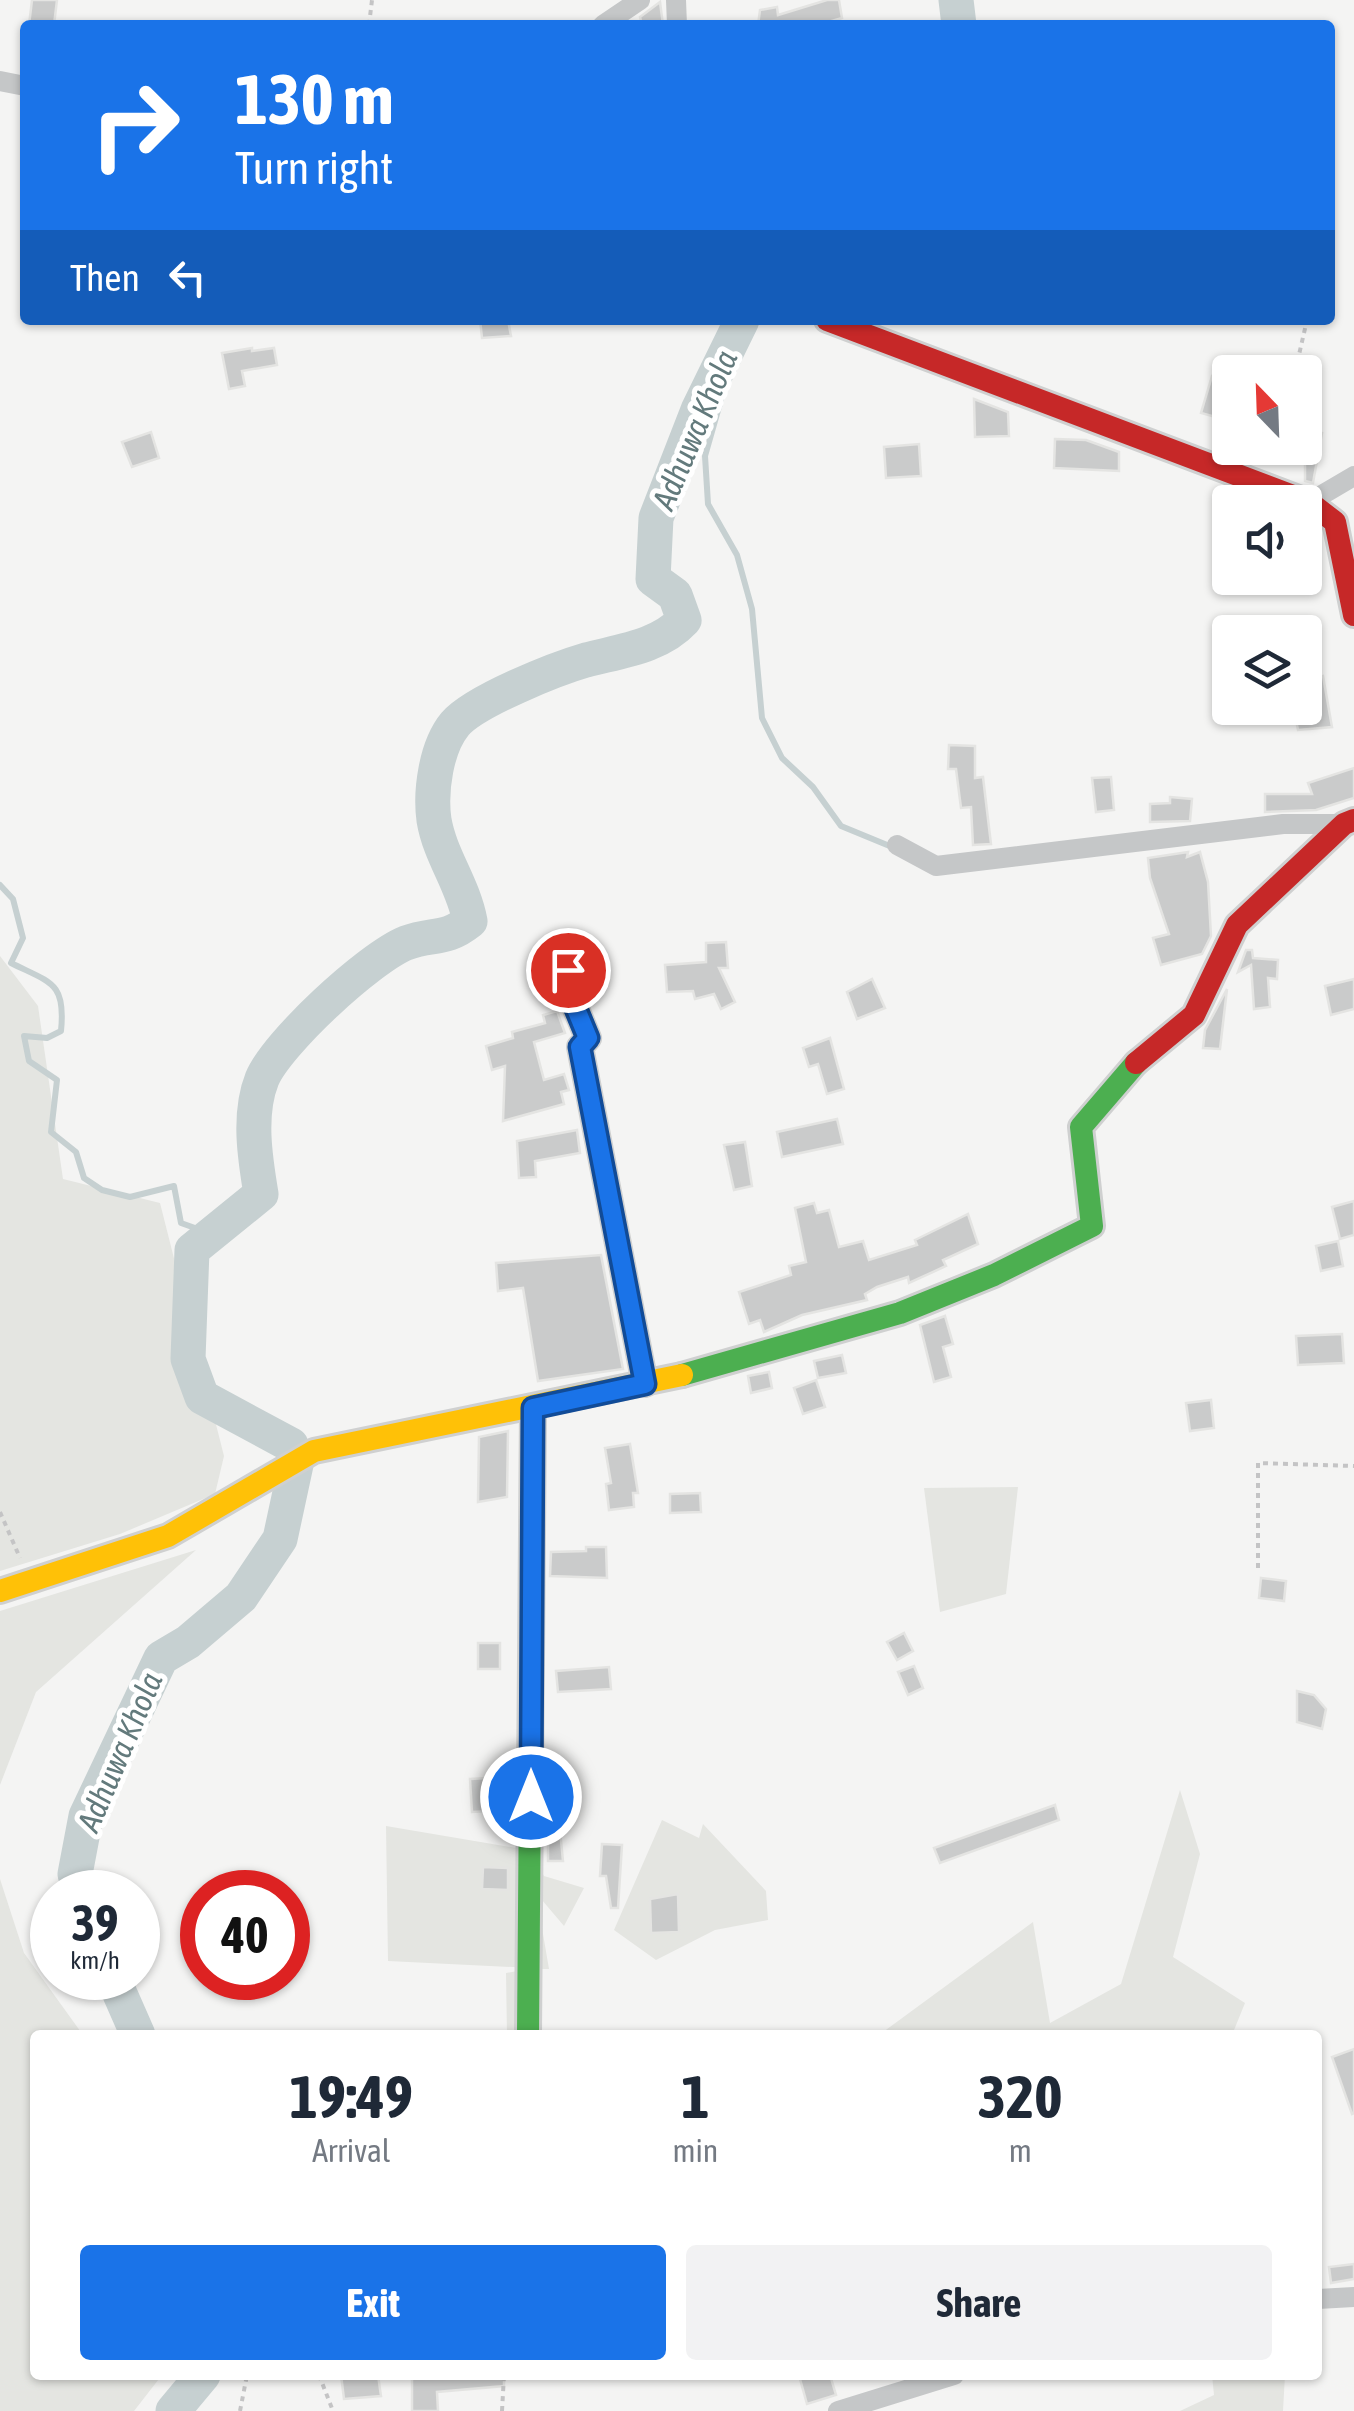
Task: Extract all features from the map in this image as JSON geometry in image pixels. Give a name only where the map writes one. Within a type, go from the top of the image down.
[{"type":"street","points":[[610,20],[640,0]]},
{"type":"street","points":[[840,325],[1261,485]]},
{"type":"street","points":[[1322,495],[1354,476]]},
{"type":"street","points":[[1322,513],[1335,522],[1354,616]]},
{"type":"street","points":[[896,845],[936,866],[1283,824],[1349,822]]},
{"type":"street","points":[[0,1591],[168,1536],[314,1451],[645,1384],[900,1313],[994,1275],[1092,1226],[1081,1128],[1132,1067],[1194,1015],[1238,926],[1349,822]]},
{"type":"street","points":[[587,958],[568,970],[574,1004],[588,1038],[580,1047],[591,1115],[645,1384]]},
{"type":"street","points":[[528,2030],[533,1408]]},
{"type":"street","points":[[1322,2300],[1354,2297]]},
{"type":"street","points":[[838,2411],[938,2380]]},
{"type":"path","points":[[1298,355],[1306,325]]},
{"type":"path","points":[[1258,1568],[1258,1464],[1354,1466]]},
{"type":"path","points":[[0,1512],[30,1581]]},
{"type":"path","points":[[240,2411],[246,2380]]},
{"type":"path","points":[[321,2380],[333,2411]]},
{"type":"path","points":[[502,2411],[504,2380]]},
{"type":"shaded area","points":[[0,956],[38,1006],[63,1179],[160,1203],[224,1456],[215,1494],[120,1534],[0,1571]]},
{"type":"shaded area","points":[[1018,1487],[1006,1594],[940,1612],[924,1488]]},
{"type":"shaded area","points":[[196,1550],[36,1692],[0,1785],[0,1611]]},
{"type":"shaded area","points":[[1180,1790],[1200,1854],[1173,1957],[1245,2003],[1234,2030],[886,2030],[1033,1922],[1050,2023],[1121,1984]]},
{"type":"shaded area","points":[[662,1820],[699,1838],[703,1824],[766,1891],[768,1920],[715,1930],[656,1960],[614,1930]]},
{"type":"shaded area","points":[[386,1826],[528,1850],[544,1876],[584,1888],[564,1926],[536,1893],[549,1969],[541,1969],[536,2030],[507,2030],[506,1973],[533,1968],[388,1961]]},
{"type":"shaded area","points":[[0,1879],[30,1961],[30,2000],[58,2000],[79,2030],[30,2030],[30,2380],[158,2380],[134,2411],[0,2411]]},
{"type":"shaded area","points":[[1212,2380],[1285,2380],[1283,2411],[1180,2411],[1214,2395]]},
{"type":"building","points":[[32,0],[57,0],[55,20],[30,20]]},
{"type":"building","points":[[839,0],[842,18],[759,20],[760,10],[777,7],[778,15]]},
{"type":"building","points":[[660,2],[662,20],[640,17]]},
{"type":"building","points":[[481,325],[509,325],[511,336],[482,338]]},
{"type":"building","points":[[274,348],[277,365],[242,371],[245,386],[229,389],[222,353]]},
{"type":"building","points":[[1212,376],[1212,416],[1201,413]]},
{"type":"building","points":[[974,399],[1008,412],[1009,436],[975,437]]},
{"type":"building","points":[[151,432],[159,458],[132,467],[122,442]]},
{"type":"building","points":[[1055,439],[1086,440],[1119,452],[1119,471],[1054,468]]},
{"type":"building","points":[[919,444],[921,476],[886,478],[884,447]]},
{"type":"building","points":[[1305,465],[1316,465],[1313,483],[1305,481]]},
{"type":"building","points":[[1322,676],[1332,727],[1298,730],[1297,725],[1322,725]]},
{"type":"building","points":[[949,745],[975,746],[975,778],[983,777],[991,844],[973,845],[971,807],[961,808],[956,769],[948,769]]},
{"type":"building","points":[[1354,768],[1354,798],[1316,810],[1265,812],[1265,794],[1312,794],[1308,783]]},
{"type":"building","points":[[1111,777],[1114,810],[1096,812],[1092,778]]},
{"type":"building","points":[[1170,797],[1192,799],[1190,821],[1150,822],[1150,804],[1170,803]]},
{"type":"building","points":[[1188,852],[1187,857],[1200,852],[1208,882],[1211,936],[1202,954],[1161,965],[1153,938],[1169,934],[1150,878],[1148,858]]},
{"type":"building","points":[[726,942],[728,968],[719,968],[735,1002],[721,1009],[714,994],[695,999],[693,991],[667,992],[665,965],[706,962],[706,943]]},
{"type":"building","points":[[1246,950],[1252,950],[1253,958],[1278,960],[1277,979],[1268,978],[1270,1007],[1254,1009],[1251,965],[1238,972]]},
{"type":"building","points":[[872,979],[885,1008],[857,1019],[847,992]]},
{"type":"building","points":[[1354,979],[1354,1009],[1331,1015],[1325,986]]},
{"type":"building","points":[[1227,989],[1220,1049],[1203,1048],[1205,1030]]},
{"type":"building","points":[[557,1011],[565,1033],[534,1042],[544,1080],[564,1074],[569,1090],[561,1092],[564,1104],[503,1121],[505,1066],[492,1070],[486,1046],[513,1038],[512,1032],[545,1023],[543,1015]]},
{"type":"building","points":[[830,1038],[844,1089],[827,1094],[818,1064],[809,1067],[803,1048]]},
{"type":"building","points":[[837,1119],[843,1144],[782,1157],[777,1132]]},
{"type":"building","points":[[577,1130],[580,1153],[535,1161],[536,1177],[519,1178],[517,1141]]},
{"type":"building","points":[[745,1142],[752,1186],[734,1190],[724,1145]]},
{"type":"building","points":[[1354,1201],[1354,1235],[1340,1239],[1332,1207]]},
{"type":"building","points":[[814,1203],[817,1213],[829,1210],[839,1247],[863,1241],[869,1260],[917,1245],[915,1240],[968,1214],[978,1244],[943,1260],[946,1266],[909,1283],[908,1277],[877,1287],[865,1294],[867,1300],[802,1315],[764,1332],[760,1320],[749,1324],[739,1292],[791,1275],[789,1266],[806,1262],[795,1208]]},
{"type":"building","points":[[1338,1241],[1343,1266],[1321,1271],[1316,1246]]},
{"type":"building","points":[[601,1255],[623,1369],[538,1381],[523,1288],[498,1291],[496,1263]]},
{"type":"building","points":[[945,1316],[953,1344],[943,1347],[951,1377],[934,1382],[920,1325]]},
{"type":"building","points":[[1342,1334],[1344,1363],[1298,1365],[1296,1336]]},
{"type":"building","points":[[842,1355],[846,1373],[818,1378],[814,1361]]},
{"type":"building","points":[[769,1372],[772,1388],[751,1393],[748,1376]]},
{"type":"building","points":[[816,1380],[825,1407],[803,1414],[794,1388]]},
{"type":"building","points":[[1211,1400],[1214,1428],[1190,1431],[1186,1403]]},
{"type":"building","points":[[508,1431],[507,1497],[478,1502],[479,1437]]},
{"type":"building","points":[[630,1444],[638,1493],[633,1493],[634,1507],[609,1510],[606,1484],[611,1483],[605,1448]]},
{"type":"building","points":[[700,1493],[701,1512],[670,1513],[670,1494]]},
{"type":"building","points":[[586,1547],[606,1547],[607,1578],[550,1576],[551,1552],[586,1551]]},
{"type":"building","points":[[1261,1578],[1286,1581],[1284,1601],[1259,1598]]},
{"type":"building","points":[[904,1633],[913,1651],[897,1660],[887,1642]]},
{"type":"building","points":[[478,1643],[500,1643],[500,1669],[478,1669]]},
{"type":"building","points":[[914,1666],[923,1688],[908,1695],[898,1672]]},
{"type":"building","points":[[609,1667],[611,1689],[558,1692],[556,1671]]},
{"type":"building","points":[[1297,1691],[1314,1695],[1326,1709],[1322,1729],[1297,1722]]},
{"type":"building","points":[[507,1777],[508,1810],[472,1812],[470,1779]]},
{"type":"building","points":[[1055,1805],[1059,1820],[940,1863],[934,1848]]},
{"type":"building","points":[[559,1820],[563,1861],[548,1861],[548,1821]]},
{"type":"building","points":[[602,1844],[622,1845],[618,1908],[611,1908],[606,1876],[600,1876]]},
{"type":"building","points":[[483,1867],[508,1868],[508,1890],[482,1889]]},
{"type":"building","points":[[678,1894],[679,1932],[651,1933],[650,1899]]},
{"type":"building","points":[[1354,2049],[1354,2113],[1352,2114],[1332,2057]]},
{"type":"building","points":[[1354,2264],[1354,2279],[1331,2283],[1329,2267]]},
{"type":"building","points":[[342,2380],[379,2380],[381,2396],[344,2399]]},
{"type":"building","points":[[412,2380],[504,2380],[504,2386],[437,2392],[438,2411],[412,2411]]},
{"type":"building","points":[[800,2380],[832,2380],[836,2395],[807,2404]]},
{"type":"waterway","name":"Adhuwa Khola","points":[[956,0],[958,20]]},
{"type":"waterway","name":"Adhuwa Khola","points":[[76,1870],[86,1816],[161,1658],[188,1642],[241,1597],[280,1539],[297,1460],[291,1445],[202,1397],[188,1359],[192,1250],[261,1194],[254,1121],[262,1079],[304,1024],[370,966],[406,943],[446,934],[470,921],[437,833],[433,808],[439,757],[455,724],[516,687],[572,664],[651,642],[684,620],[675,595],[653,579],[656,518],[698,410],[740,325]]},
{"type":"waterway","points":[[720,368],[721,400],[705,456],[708,504],[737,555],[752,609],[762,718],[782,758],[813,787],[841,826],[892,847]]},
{"type":"waterway","points":[[0,885],[13,899],[23,938],[11,963],[46,980],[61,1003],[61,1031],[47,1038],[24,1036],[29,1061],[57,1080],[51,1132],[76,1152],[84,1178],[102,1190],[130,1197],[174,1186],[181,1223],[209,1233]]},
{"type":"waterway","name":"Adhuwa Khola","points":[[123,2000],[136,2030]]},
{"type":"waterway","name":"Adhuwa Khola","points":[[173,2411],[199,2380]]},
{"type":"traffic: fast","points":[[587,957],[568,970],[574,1004],[588,1038],[580,1047],[645,1384]]},
{"type":"traffic: fast","points":[[682,1375],[900,1313],[994,1275],[1092,1226],[1081,1127],[1136,1063]]},
{"type":"traffic: fast","points":[[528,2030],[533,1408]]},
{"type":"traffic: slow","points":[[0,1591],[168,1536],[314,1451],[682,1375]]},
{"type":"traffic: jam","points":[[840,325],[1309,502],[1335,522],[1354,615]]},
{"type":"traffic: jam","points":[[1136,1063],[1194,1015],[1237,925],[1344,824],[1354,820]]},
{"type":"route","points":[[531,1797],[533,1408],[645,1384],[594,1136],[580,1047],[588,1038],[574,1004],[568,970]]}]
